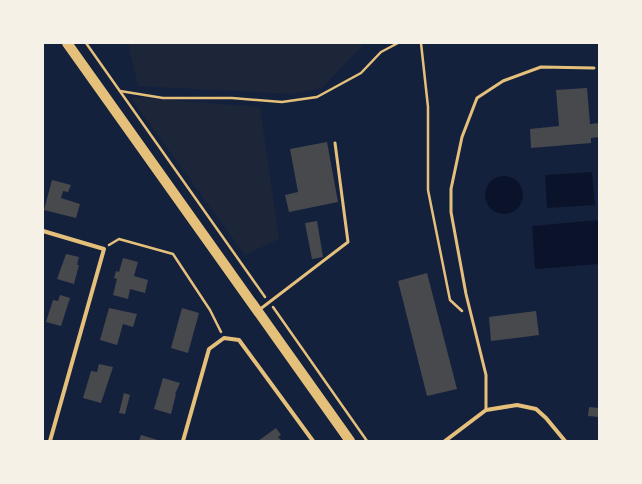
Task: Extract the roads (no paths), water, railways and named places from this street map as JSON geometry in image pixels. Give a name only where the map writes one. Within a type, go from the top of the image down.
[{"type":"main road","points":[[67,43],[350,441]]},
{"type":"street","points":[[43,231],[104,248],[50,441]]},
{"type":"street","points":[[183,441],[209,349],[224,338],[239,340],[313,441]]},
{"type":"street","points":[[445,441],[486,410],[517,405],[536,409],[546,418],[565,441]]},
{"type":"lane","points":[[486,410],[486,375],[472,323],[451,212],[451,189],[462,137],[477,98],[503,81],[541,67],[594,68]]},
{"type":"lane","points":[[257,311],[270,303],[348,242],[335,143]]}]
